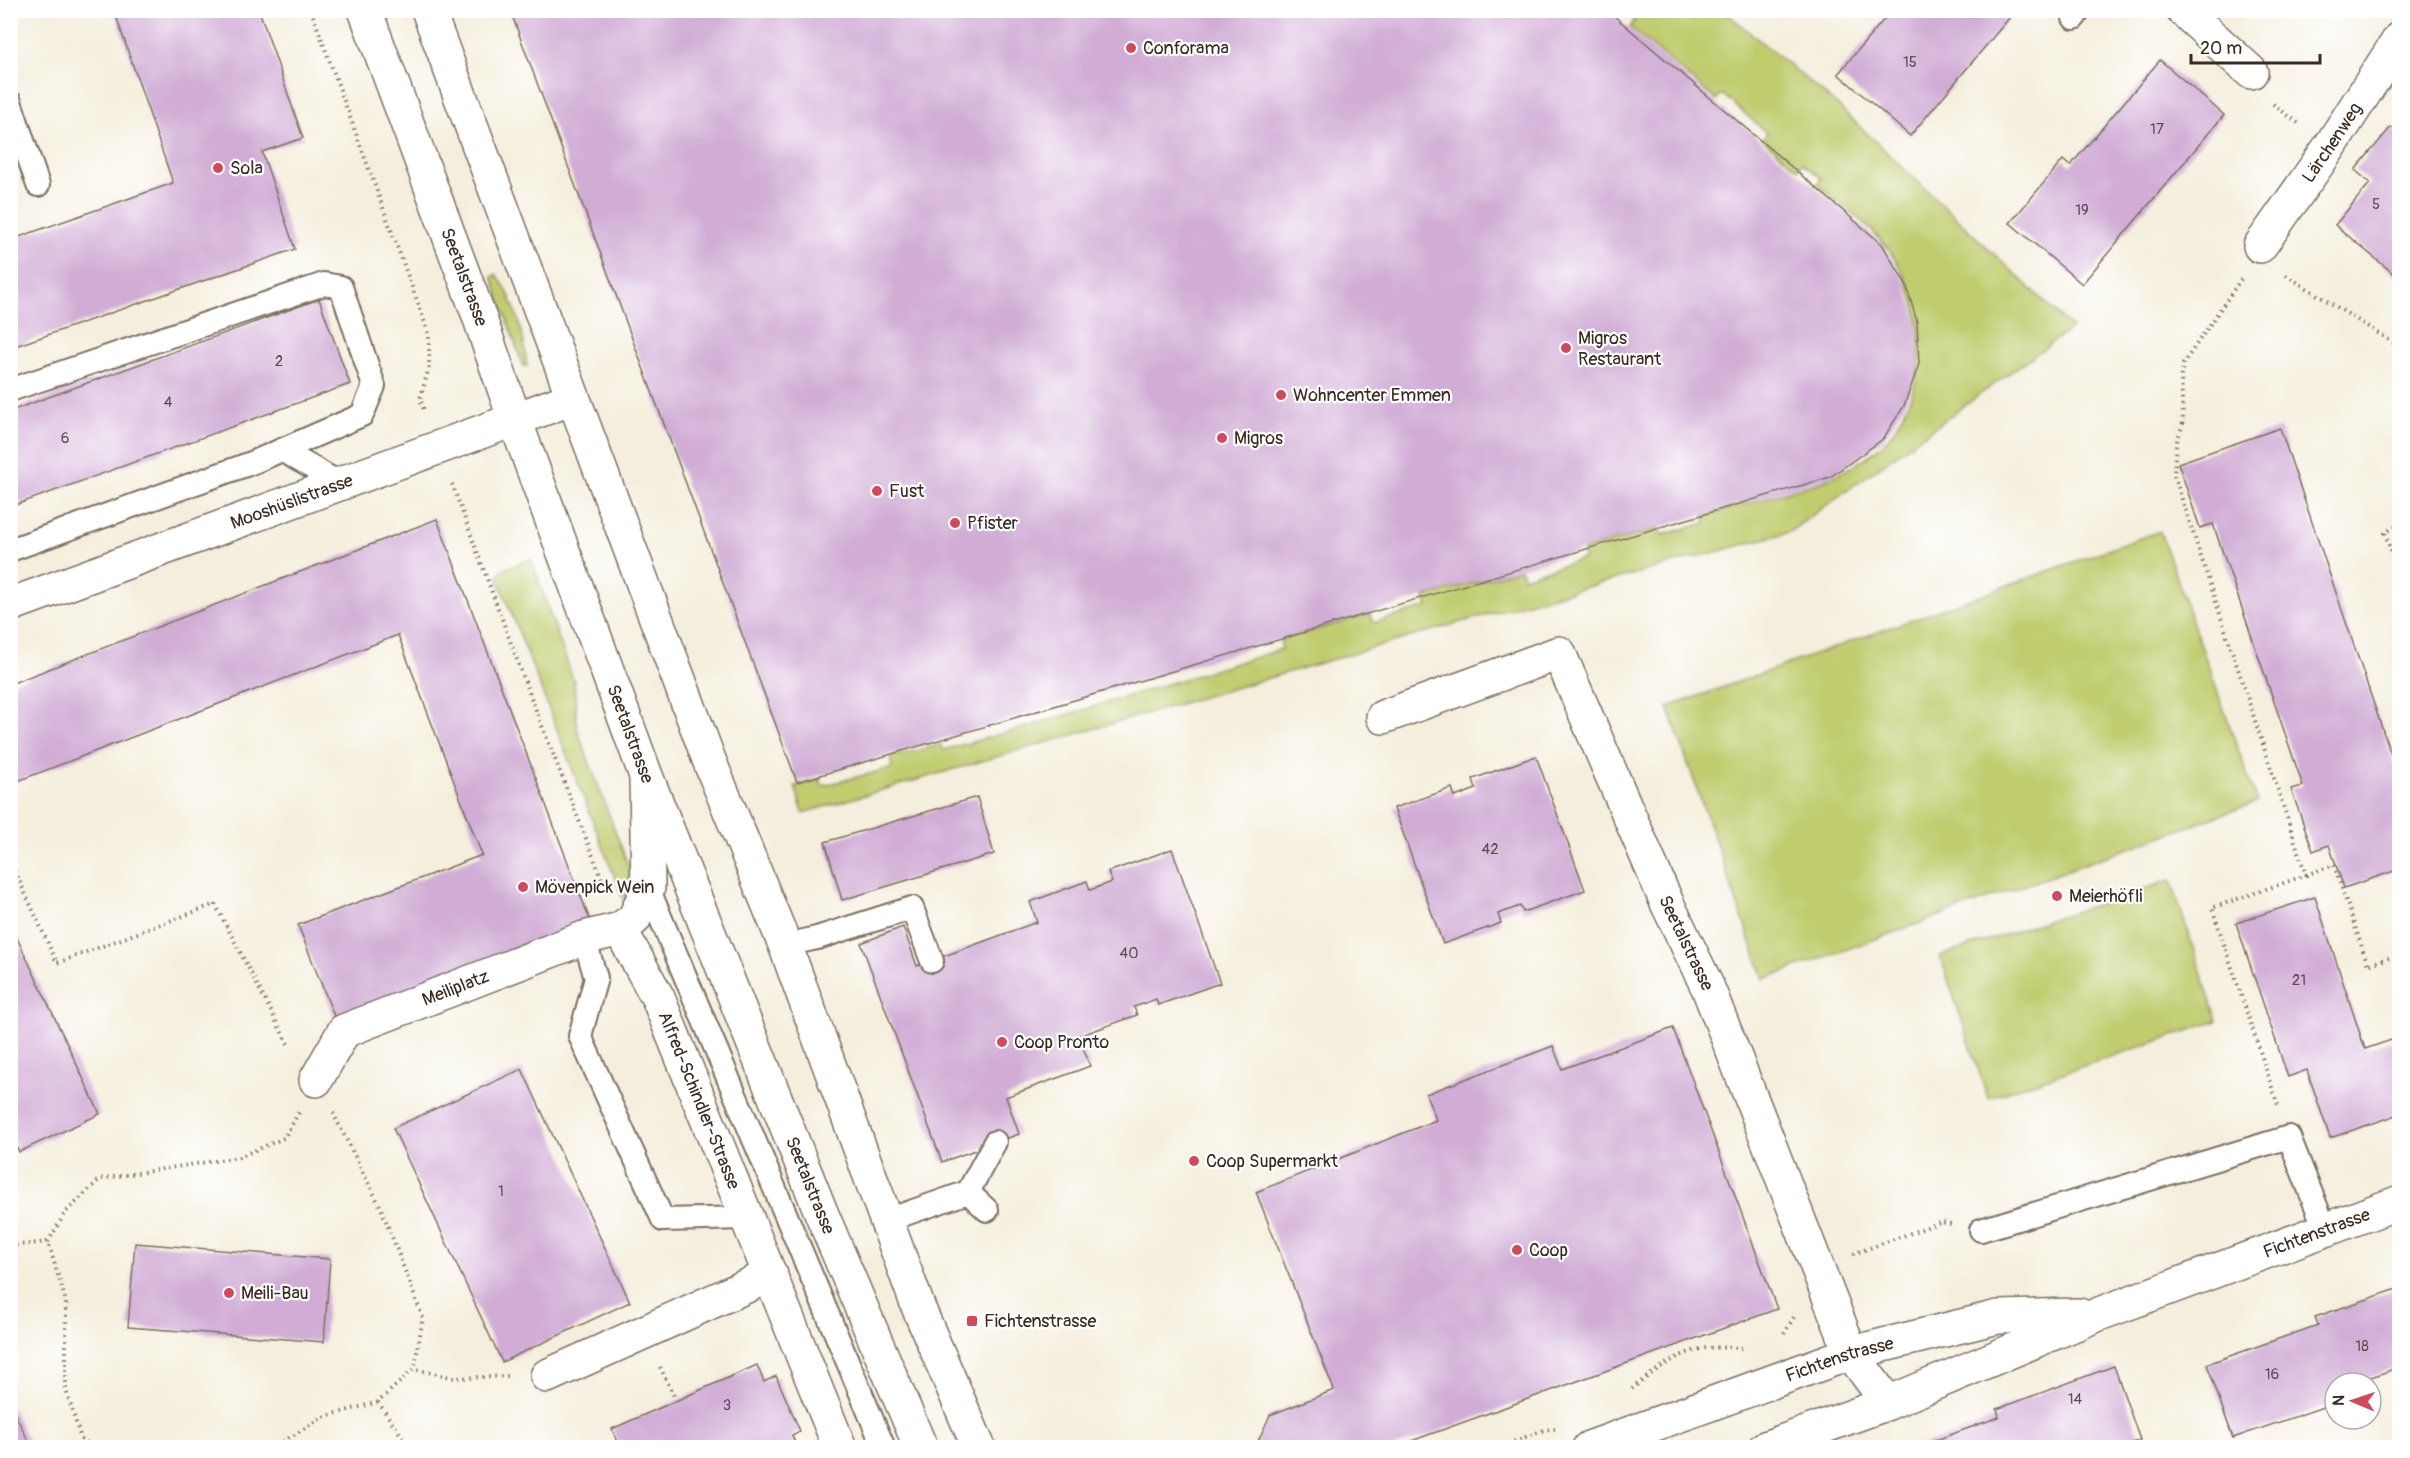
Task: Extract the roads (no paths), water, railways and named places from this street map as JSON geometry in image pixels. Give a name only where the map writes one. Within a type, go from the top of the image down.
[{"type":"street","name":"Seetalstrasse","points":[[365,10],[646,776],[823,1217],[921,1448]]},
{"type":"street","points":[[428,10],[711,765],[785,945],[885,1221],[923,1320],[979,1448]]},
{"type":"street","points":[[2183,10],[2251,72]]},
{"type":"street","name":"Lärchenweg","points":[[2258,250],[2330,148],[2400,38]]},
{"type":"street","name":"Mooshüslistrasse","points":[[10,604],[439,449],[573,398]]},
{"type":"street","name":"Seetalstrasse","points":[[1383,717],[1559,653],[1667,903],[1708,988],[1851,1353],[1887,1403]]},
{"type":"street","points":[[621,929],[634,919],[648,888],[646,776]]},
{"type":"street","name":"Meiliplatz","points":[[316,1080],[344,1031],[584,938],[621,929]]},
{"type":"street","name":"Alfred-Schindler-Strasse","points":[[621,929],[658,998],[840,1448]]},
{"type":"street","name":"Fichtenstrasse","points":[[1765,1448],[1828,1437],[1887,1403],[2099,1314],[2400,1202]]},
{"type":"street","points":[[547,1376],[771,1275]]},
{"type":"street","name":"Fichtenstrasse","points":[[1589,1448],[1851,1353],[1998,1317],[2099,1314]]},
{"type":"lane","points":[[10,102],[38,185]]},
{"type":"lane","points":[[10,390],[324,284],[341,287],[374,386],[362,416],[281,450],[10,550]]},
{"type":"lane","points":[[281,450],[341,484]]},
{"type":"lane","points":[[648,888],[884,1448]]},
{"type":"lane","points":[[785,945],[817,938],[912,908],[932,961]]},
{"type":"lane","points":[[584,938],[596,978],[580,1036],[663,1220],[748,1218]]},
{"type":"lane","points":[[1981,1230],[2289,1137],[2325,1229]]},
{"type":"lane","points":[[885,1221],[968,1192],[995,1142]]},
{"type":"lane","points":[[968,1192],[987,1210]]},
{"type":"place","name":"Conforama","points":[[1131,48]]},
{"type":"place","name":"Sola","points":[[218,168]]},
{"type":"place","name":"Migros Restaurant","points":[[1566,348]]},
{"type":"place","name":"Wohncenter Emmen","points":[[1281,395]]},
{"type":"place","name":"Migros","points":[[1222,438]]},
{"type":"place","name":"Fust","points":[[877,491]]},
{"type":"place","name":"Pfister","points":[[955,523]]},
{"type":"place","name":"Mövenpick Wein","points":[[523,887]]},
{"type":"place","name":"Meierhöfli","points":[[2057,896]]},
{"type":"place","name":"Coop Pronto","points":[[1002,1042]]},
{"type":"place","name":"Coop Supermarkt","points":[[1194,1161]]},
{"type":"place","name":"Coop","points":[[1517,1250]]},
{"type":"place","name":"Meili-Bau","points":[[229,1293]]},
{"type":"place","name":"Fichtenstrasse","points":[[972,1321]]}]
